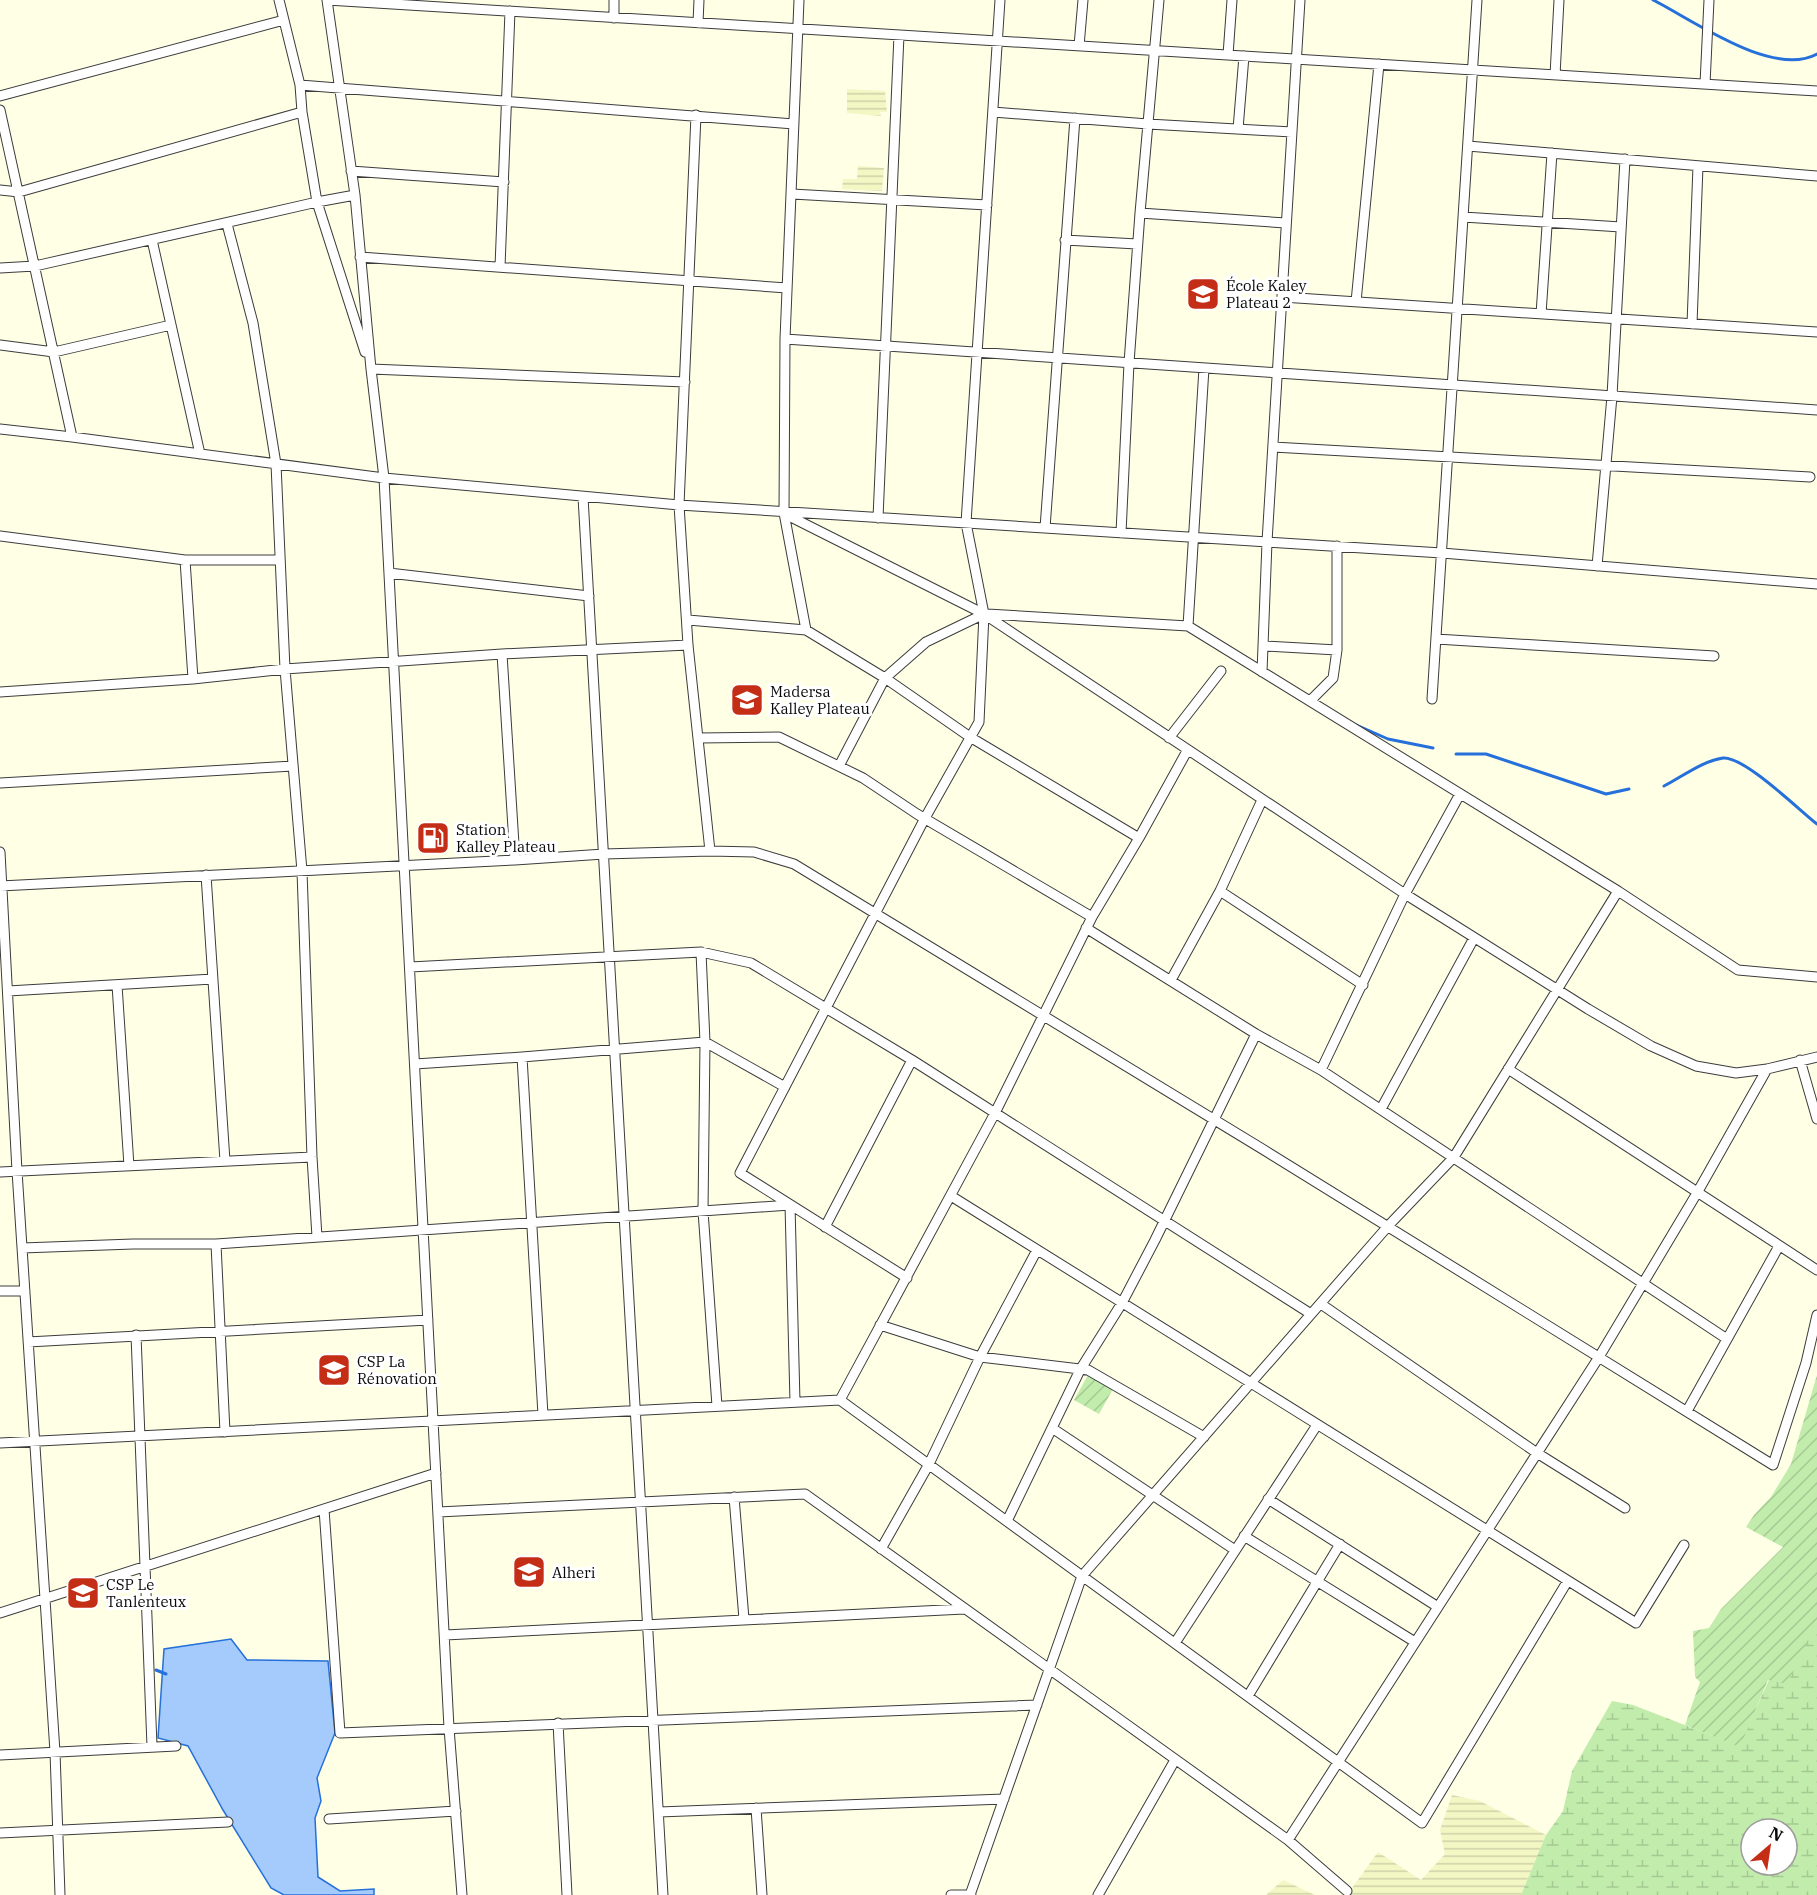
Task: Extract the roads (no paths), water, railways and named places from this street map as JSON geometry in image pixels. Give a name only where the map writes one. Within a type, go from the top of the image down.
[{"type":"street","points":[[279,0],[300,85],[302,112],[317,202],[371,369]]},
{"type":"street","points":[[462,1895],[449,1728],[384,478],[371,369],[355,195],[327,0],[438,4],[614,18],[1817,91]]},
{"type":"street","points":[[614,0],[614,18]]},
{"type":"street","points":[[698,23],[699,0]]},
{"type":"street","points":[[799,0],[785,339],[784,513],[806,630]]},
{"type":"street","points":[[907,1278],[740,1173],[925,818],[979,722],[984,614],[966,523],[1000,0]]},
{"type":"street","points":[[1079,46],[1083,0]]},
{"type":"street","points":[[1121,533],[1137,244],[1159,0]]},
{"type":"street","points":[[1228,55],[1232,0]]},
{"type":"street","points":[[1262,672],[1267,542],[1300,0]]},
{"type":"street","points":[[1432,699],[1477,0]]},
{"type":"street","points":[[1555,75],[1559,0]]},
{"type":"street","points":[[1705,84],[1709,0]]},
{"type":"street","points":[[501,267],[510,11]]},
{"type":"street","points":[[0,96],[284,20]]},
{"type":"street","points":[[878,518],[899,35]]},
{"type":"street","points":[[1239,129],[1244,56]]},
{"type":"street","points":[[1356,302],[1379,64]]},
{"type":"street","points":[[300,85],[795,124]]},
{"type":"street","points":[[0,190],[20,192],[302,112]]},
{"type":"street","points":[[993,112],[1292,132]]},
{"type":"street","points":[[0,114],[20,192],[72,436]]},
{"type":"street","points":[[696,115],[679,506],[688,645],[710,851]]},
{"type":"street","points":[[1045,528],[1076,118]]},
{"type":"street","points":[[1468,146],[1817,176]]},
{"type":"street","points":[[1541,314],[1552,153]]},
{"type":"street","points":[[1597,566],[1612,396],[1624,159]]},
{"type":"street","points":[[1692,324],[1698,166]]},
{"type":"street","points":[[351,171],[504,182]]},
{"type":"street","points":[[792,194],[987,205]]},
{"type":"street","points":[[0,267],[35,266],[355,195]]},
{"type":"street","points":[[1140,213],[1286,223]]},
{"type":"street","points":[[1463,217],[1621,227]]},
{"type":"street","points":[[227,224],[253,323],[276,464],[285,669],[302,871],[312,1157],[318,1237]]},
{"type":"street","points":[[152,240],[200,454]]},
{"type":"street","points":[[1065,240],[1137,244]]},
{"type":"street","points":[[360,257],[787,288]]},
{"type":"street","points":[[1282,297],[1817,332]]},
{"type":"street","points":[[0,345],[54,352],[171,325]]},
{"type":"street","points":[[785,339],[1817,411]]},
{"type":"street","points":[[1188,627],[1204,368]]},
{"type":"street","points":[[371,369],[685,382]]},
{"type":"street","points":[[0,429],[72,436],[384,478],[679,506],[1194,536],[1442,553],[1817,584]]},
{"type":"street","points":[[1273,447],[1810,477]]},
{"type":"street","points":[[583,496],[663,1895]]},
{"type":"street","points":[[784,513],[984,614],[1405,894],[1652,1047],[1696,1066],[1736,1073],[1767,1069],[1817,1057]]},
{"type":"street","points":[[0,536],[185,560],[279,560]]},
{"type":"street","points":[[1310,701],[1333,678],[1337,650],[1338,546]]},
{"type":"street","points":[[185,560],[193,679]]},
{"type":"street","points":[[389,573],[589,596]]},
{"type":"street","points":[[838,766],[885,678],[926,642],[984,614],[1188,627],[1618,891],[1738,970],[1817,977]]},
{"type":"street","points":[[688,620],[806,630],[885,678],[970,737],[1139,838]]},
{"type":"street","points":[[1436,639],[1714,657]]},
{"type":"street","points":[[0,692],[502,654],[688,645]]},
{"type":"street","points":[[1264,646],[1337,650]]},
{"type":"street","points":[[502,654],[515,860]]},
{"type":"street","points":[[1169,738],[1221,671]]},
{"type":"street","points":[[698,738],[779,736],[863,778],[925,818],[1092,917]]},
{"type":"street","points":[[840,1400],[995,1113],[1086,928],[1187,751]]},
{"type":"street","points":[[0,783],[293,766]]},
{"type":"street","points":[[1321,1070],[1405,894],[1460,794]]},
{"type":"street","points":[[1171,980],[1220,891],[1262,800]]},
{"type":"street","points":[[0,852],[17,1171],[55,1752],[60,1895]]},
{"type":"street","points":[[1,886],[604,854],[754,852],[794,864],[1389,1226],[1773,1465],[1806,1363],[1817,1315]]},
{"type":"street","points":[[206,875],[225,1161]]},
{"type":"street","points":[[1220,891],[1363,985]]},
{"type":"street","points":[[951,1895],[970,1895],[1082,1576],[1389,1226],[1454,1158],[1618,891]]},
{"type":"street","points":[[1086,928],[1256,1034],[1321,1070],[1727,1339]]},
{"type":"street","points":[[1380,1109],[1474,938]]},
{"type":"street","points":[[410,967],[701,952],[751,963],[912,1060],[1311,1314]]},
{"type":"street","points":[[701,952],[705,1042],[703,1211],[717,1406]]},
{"type":"street","points":[[8,991],[213,979]]},
{"type":"street","points":[[117,984],[129,1166]]},
{"type":"street","points":[[1007,1521],[1080,1370],[1122,1303],[1256,1034]]},
{"type":"street","points":[[415,1064],[522,1058],[705,1042],[785,1087]]},
{"type":"street","points":[[522,1058],[543,1415]]},
{"type":"street","points":[[825,1227],[912,1060]]},
{"type":"street","points":[[1800,1060],[1817,1119]]},
{"type":"street","points":[[1508,1069],[1817,1270]]},
{"type":"street","points":[[1288,1840],[1599,1357],[1697,1193],[1767,1069]]},
{"type":"street","points":[[0,1172],[312,1157]]},
{"type":"street","points":[[951,1196],[1636,1623],[1684,1545]]},
{"type":"street","points":[[22,1248],[216,1244],[790,1205]]},
{"type":"street","points":[[790,1205],[795,1402]]},
{"type":"street","points":[[216,1244],[225,1432]]},
{"type":"street","points":[[1687,1411],[1779,1246]]},
{"type":"street","points":[[881,1549],[929,1464],[980,1357],[1037,1250]]},
{"type":"street","points":[[0,1291],[25,1291]]},
{"type":"street","points":[[1321,1304],[1537,1453],[1625,1508]]},
{"type":"street","points":[[28,1342],[428,1320]]},
{"type":"street","points":[[880,1325],[980,1357],[1088,1370],[1204,1437]]},
{"type":"street","points":[[136,1335],[152,1746]]},
{"type":"street","points":[[0,1443],[840,1400],[1422,1822],[1567,1582]]},
{"type":"street","points":[[1175,1643],[1317,1425]]},
{"type":"street","points":[[1052,1428],[1235,1550]]},
{"type":"street","points":[[0,1612],[436,1473]]},
{"type":"street","points":[[438,1512],[805,1494],[1288,1840],[1347,1891]]},
{"type":"street","points":[[734,1497],[744,1619]]},
{"type":"street","points":[[1268,1499],[1438,1607]]},
{"type":"street","points":[[324,1509],[340,1732],[1037,1705]]},
{"type":"street","points":[[1244,1536],[1415,1642]]},
{"type":"street","points":[[1248,1696],[1340,1544]]},
{"type":"street","points":[[445,1635],[964,1609]]},
{"type":"street","points":[[558,1723],[567,1895]]},
{"type":"street","points":[[0,1755],[176,1746]]},
{"type":"street","points":[[1098,1895],[1175,1760]]},
{"type":"street","points":[[659,1812],[1004,1799]]},
{"type":"street","points":[[756,1808],[762,1895]]},
{"type":"street","points":[[329,1818],[456,1811]]},
{"type":"street","points":[[0,1833],[228,1821]]},
{"type":"water","points":[[231,1639],[247,1660],[328,1661],[335,1733],[317,1778],[321,1801],[315,1818],[318,1877],[340,1891],[374,1889],[374,1895],[284,1895],[271,1888],[223,1810],[188,1746],[158,1738],[164,1649]]},
{"type":"waterway","points":[[1653,0],[1733,44],[1756,53],[1778,58],[1799,59],[1817,54]]},
{"type":"waterway","points":[[1354,724],[1388,739],[1433,748]]},
{"type":"waterway","points":[[1456,754],[1486,754],[1606,794],[1629,789]]},
{"type":"waterway","points":[[1664,786],[1707,762],[1723,758],[1732,760],[1757,774],[1817,824]]},
{"type":"waterway","points":[[156,1670],[166,1674]]},
{"type":"place","name":"École Kaley Plateau 2","points":[[1203,294]]},
{"type":"place","name":"Madersa Kalley Plateau","points":[[747,700]]},
{"type":"place","name":"Station Kalley Plateau","points":[[433,838]]},
{"type":"place","name":"CSP La Rénovation","points":[[334,1370]]},
{"type":"place","name":"Alheri","points":[[529,1572]]},
{"type":"place","name":"CSP Le Tanlenteux","points":[[83,1593]]}]
